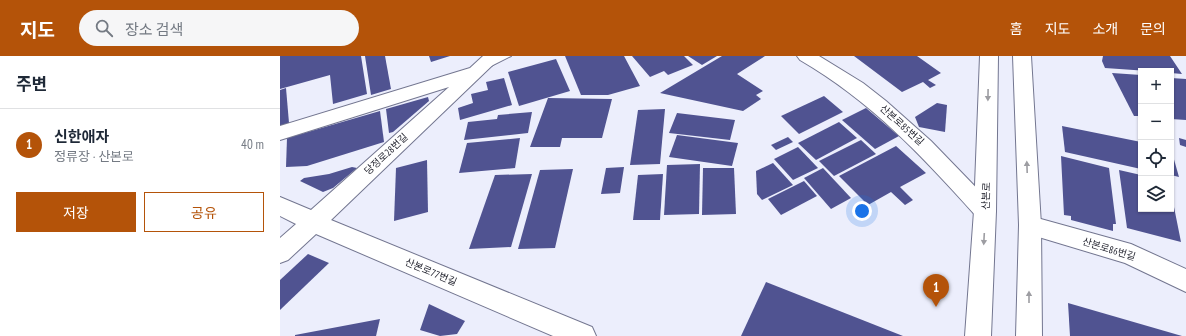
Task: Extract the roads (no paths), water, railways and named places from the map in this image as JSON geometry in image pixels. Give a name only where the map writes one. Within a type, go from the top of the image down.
[{"type":"street","name":"산본로85번길","points":[[806,56],[830,68],[879,104],[922,143],[985,211]]},
{"type":"street","name":"산본로","points":[[978,336],[985,211],[989,56]]},
{"type":"street","points":[[1022,56],[1030,225],[1029,336]]},
{"type":"street","points":[[280,133],[427,88],[486,62]]},
{"type":"street","name":"당정로28번길","points":[[280,253],[486,62]]},
{"type":"street","name":"산본로77번길","points":[[280,206],[313,222],[583,336]]},
{"type":"street","name":"산본로86번길","points":[[1030,225],[1131,254],[1186,280]]},
{"type":"lane","points":[[486,62],[506,56]]},
{"type":"place","name":"신한애자","points":[[936,307]]}]
